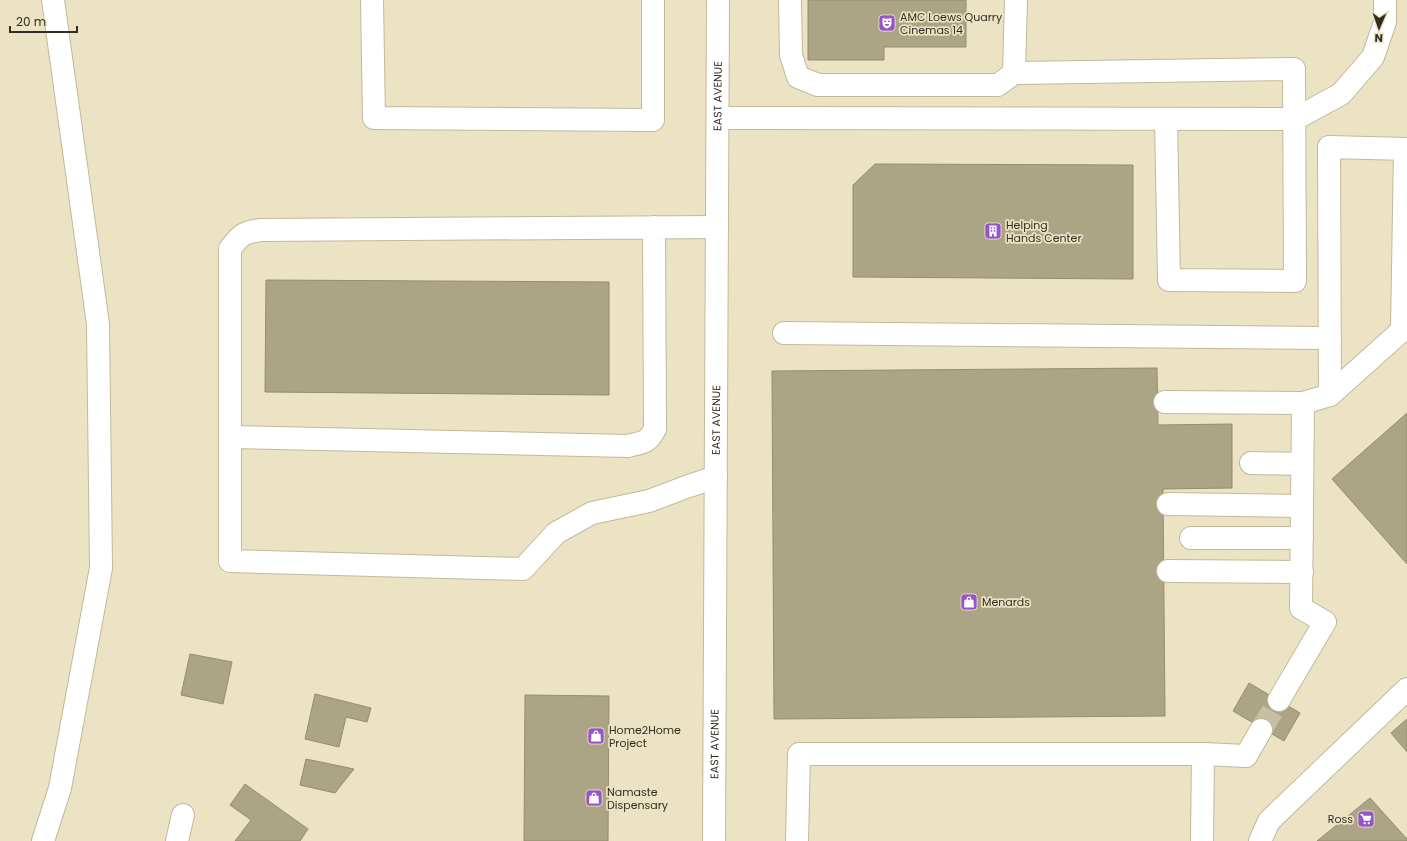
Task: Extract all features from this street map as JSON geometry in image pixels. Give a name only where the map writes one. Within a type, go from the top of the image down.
[{"type":"street","points":[[43,841],[60,788],[101,568],[98,324],[53,0]]},
{"type":"street","points":[[372,0],[374,118],[653,120],[653,0]]},
{"type":"street","name":"EAST AVENUE","points":[[714,841],[718,0]]},
{"type":"street","points":[[790,0],[791,55],[798,77],[818,85],[998,85],[1014,73],[1294,69],[1296,281],[1169,280],[1166,119]]},
{"type":"street","points":[[1014,73],[1016,0]]},
{"type":"street","points":[[718,118],[1295,119],[1341,94],[1373,57],[1385,22],[1385,0]]},
{"type":"street","points":[[1166,402],[1303,403],[1330,395],[1404,328],[1406,149],[1329,147],[1330,395]]},
{"type":"street","points":[[230,437],[628,446],[650,439],[655,429],[654,227]]},
{"type":"street","points":[[716,477],[649,502],[592,513],[556,533],[523,569],[230,561],[230,249],[237,239],[247,232],[269,230],[717,227]]},
{"type":"street","points":[[784,333],[1330,338]]},
{"type":"street","points":[[1279,700],[1325,622],[1301,608],[1303,403]]},
{"type":"street","points":[[1251,463],[1302,464]]},
{"type":"street","points":[[1168,504],[1302,506]]},
{"type":"street","points":[[1191,538],[1302,538]]},
{"type":"street","points":[[1168,571],[1302,572]]},
{"type":"street","points":[[1260,841],[1269,821],[1407,690]]},
{"type":"street","points":[[797,841],[799,754],[1203,754],[1246,756],[1261,730]]},
{"type":"street","points":[[1202,841],[1203,754]]},
{"type":"street","points":[[178,841],[183,815]]},
{"type":"building","name":"AMC Loews Quarry Cinemas 14","points":[[808,0],[966,0],[966,47],[884,47],[884,60],[808,60]]},
{"type":"building","name":"Helping Hands Center","points":[[875,164],[1133,165],[1133,279],[853,277],[853,185]]},
{"type":"building","points":[[266,280],[609,282],[609,395],[265,392]]},
{"type":"building","name":"Menards","points":[[1157,368],[1158,425],[1232,424],[1232,488],[1163,489],[1165,716],[774,719],[772,371]]},
{"type":"building","points":[[1407,413],[1407,564],[1332,479]]},
{"type":"building","points":[[190,654],[232,662],[223,704],[181,695]]},
{"type":"building","points":[[1249,683],[1300,713],[1284,741],[1233,711]]},
{"type":"building","points":[[315,694],[371,708],[367,722],[346,717],[339,747],[305,739]]},
{"type":"building","points":[[525,695],[609,696],[608,841],[524,841]]},
{"type":"building","points":[[1407,719],[1407,752],[1391,733]]},
{"type":"building","points":[[306,759],[354,769],[335,793],[300,785]]},
{"type":"building","points":[[245,784],[308,829],[300,841],[235,841],[251,820],[230,805]]},
{"type":"building","name":"Ross","points":[[1370,798],[1407,839],[1407,841],[1317,841]]},
{"type":"tunnel","points":[[1261,730],[1279,700]]},
{"type":"place","name":"AMC Loews Quarry Cinemas 14","points":[[887,23]]},
{"type":"place","name":"Helping Hands Center","points":[[993,231]]},
{"type":"place","name":"Menards","points":[[969,602]]},
{"type":"place","name":"Home2Home Project","points":[[596,736]]},
{"type":"place","name":"Namaste Dispensary","points":[[594,798]]},
{"type":"place","name":"Ross","points":[[1366,819]]}]
